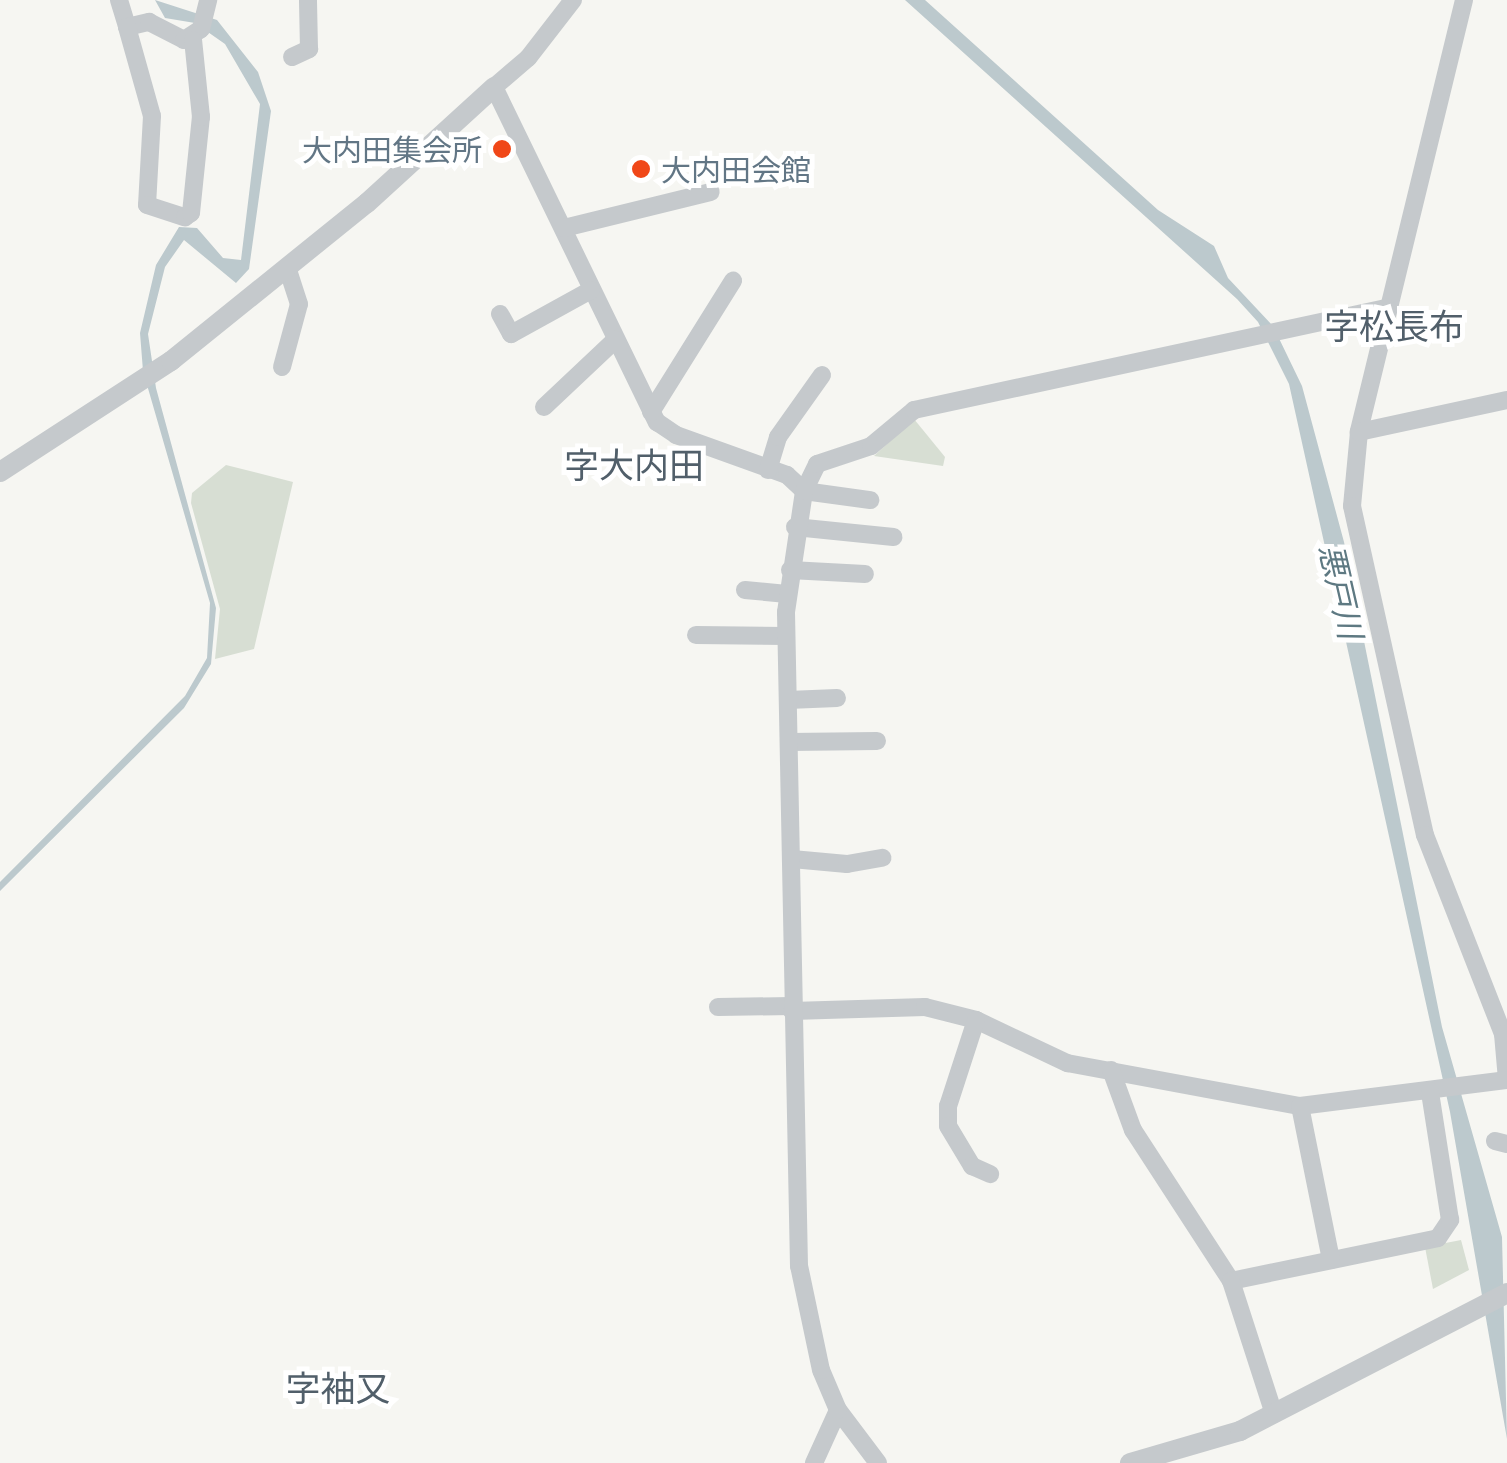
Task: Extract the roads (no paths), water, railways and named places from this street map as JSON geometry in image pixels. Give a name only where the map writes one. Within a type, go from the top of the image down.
[{"type":"street","points":[[119,0],[152,116],[148,205],[185,216],[191,214],[202,116],[202,20],[149,22],[128,27]]},
{"type":"street","points":[[292,57],[309,50],[308,0]]},
{"type":"street","points":[[0,472],[172,361],[287,268],[528,58],[573,0]]},
{"type":"street","points":[[718,1007],[924,1007],[976,1020],[1067,1063],[1300,1106],[1507,1080],[1503,1034],[1424,835],[1352,506],[1359,432],[1464,0]]},
{"type":"street","points":[[494,88],[651,412],[676,436],[800,482],[804,491]]},
{"type":"street","points":[[564,228],[711,192]]},
{"type":"street","points":[[282,367],[298,304],[287,268]]},
{"type":"street","points":[[651,412],[733,280]]},
{"type":"street","points":[[500,314],[511,334],[591,290]]},
{"type":"street","points":[[878,1463],[838,1410],[810,1336],[798,1266],[786,636],[795,527],[804,491],[817,464],[871,446],[914,410],[1387,308]]},
{"type":"street","points":[[544,407],[615,340]]},
{"type":"street","points":[[768,470],[778,437],[822,375]]},
{"type":"street","points":[[1359,432],[1507,400]]},
{"type":"street","points":[[804,491],[870,500]]},
{"type":"street","points":[[795,527],[893,537]]},
{"type":"street","points":[[790,570],[865,574]]},
{"type":"street","points":[[745,590],[788,594]]},
{"type":"street","points":[[696,635],[786,636]]},
{"type":"street","points":[[788,700],[838,698]]},
{"type":"street","points":[[790,742],[877,741]]},
{"type":"street","points":[[792,860],[847,864],[882,858]]},
{"type":"street","points":[[976,1020],[948,1106],[948,1126],[972,1166],[990,1174]]},
{"type":"street","points":[[1111,1070],[1133,1130],[1231,1281],[1274,1414]]},
{"type":"street","points":[[1231,1281],[1438,1238],[1450,1220],[1430,1092]]},
{"type":"street","points":[[1300,1106],[1331,1260]]},
{"type":"street","points":[[1130,1463],[1274,1414],[1507,1293]]},
{"type":"street","points":[[814,1463],[838,1410]]},
{"type":"water","points":[[155,0],[217,20],[258,72],[271,111],[249,269],[236,283],[184,240],[165,267],[148,334],[156,388],[216,608],[211,664],[184,708],[0,891],[0,882],[185,696],[207,658],[210,603],[143,371],[140,333],[156,265],[179,227],[197,228],[223,258],[241,260],[260,104],[225,44],[195,23],[165,18]]},
{"type":"water","name":"悪戸川","points":[[905,0],[925,0],[1158,210],[1214,246],[1228,278],[1273,326],[1302,386],[1344,542],[1442,1027],[1502,1237],[1507,1439],[1450,1112],[1289,384],[1258,322],[1237,299]]},
{"type":"place","name":"大内田集会所","points":[[502,149]]},
{"type":"place","name":"大内田会館","points":[[641,169]]},
{"type":"district","name":"字松長布","points":[[1394,325]]},
{"type":"district","name":"字大内田","points":[[634,464]]},
{"type":"district","name":"字袖又","points":[[338,1387]]}]
